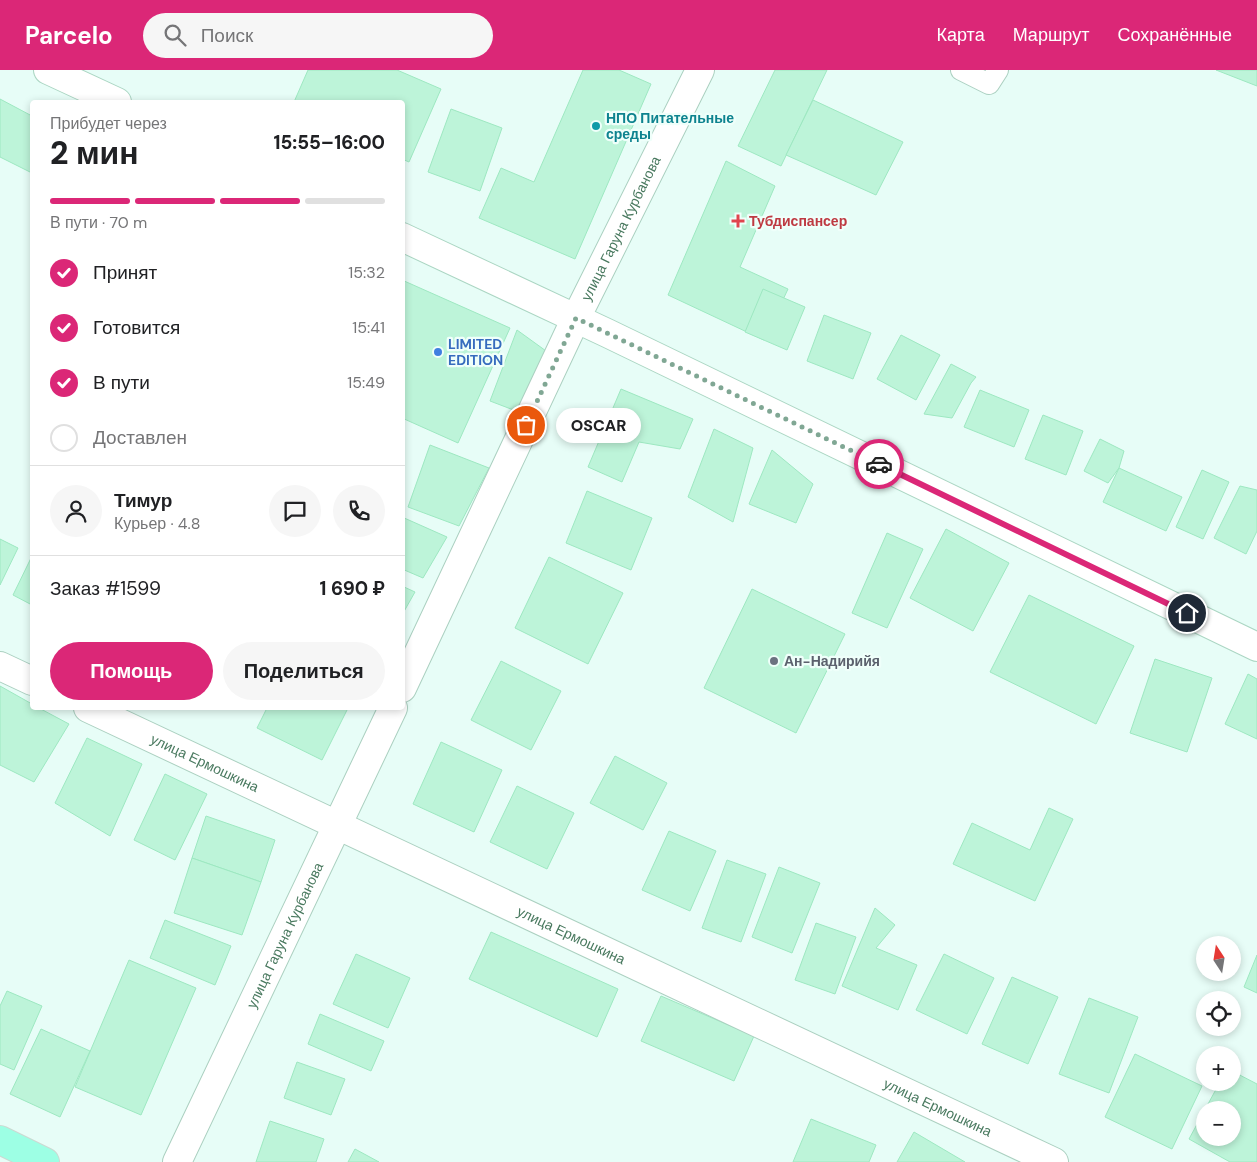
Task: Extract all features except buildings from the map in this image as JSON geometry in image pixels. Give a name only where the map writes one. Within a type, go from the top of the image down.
[{"type":"main road","points":[[0,1140],[45,1162]]},
{"type":"street","points":[[48,70],[113,100]]},
{"type":"street","name":"улица Гаруна Курбанова","points":[[405,682],[576,318],[700,70]]},
{"type":"street","points":[[405,238],[576,318],[1257,647]]},
{"type":"street","points":[[0,666],[30,680]]},
{"type":"street","name":"улица Ермошкина","points":[[92,710],[1054,1162]]},
{"type":"street","name":"улица Гаруна Курбанова","points":[[177,1162],[392,710]]},
{"type":"lane","points":[[961,70],[989,84],[998,70]]},
{"type":"way so far","points":[[526,425],[576,318],[879,464]]},
{"type":"place","name":"НПО Питательные среды","points":[[596,126]]},
{"type":"place","name":"Тубдиспансер","points":[[738,221]]},
{"type":"place","name":"LIMITED EDITION","points":[[438,352]]},
{"type":"place","name":"OSCAR","points":[[526,425]]},
{"type":"place","name":"Ан-Надирийя","points":[[774,661]]},
{"type":"route","points":[[879,464],[1187,613]]}]
